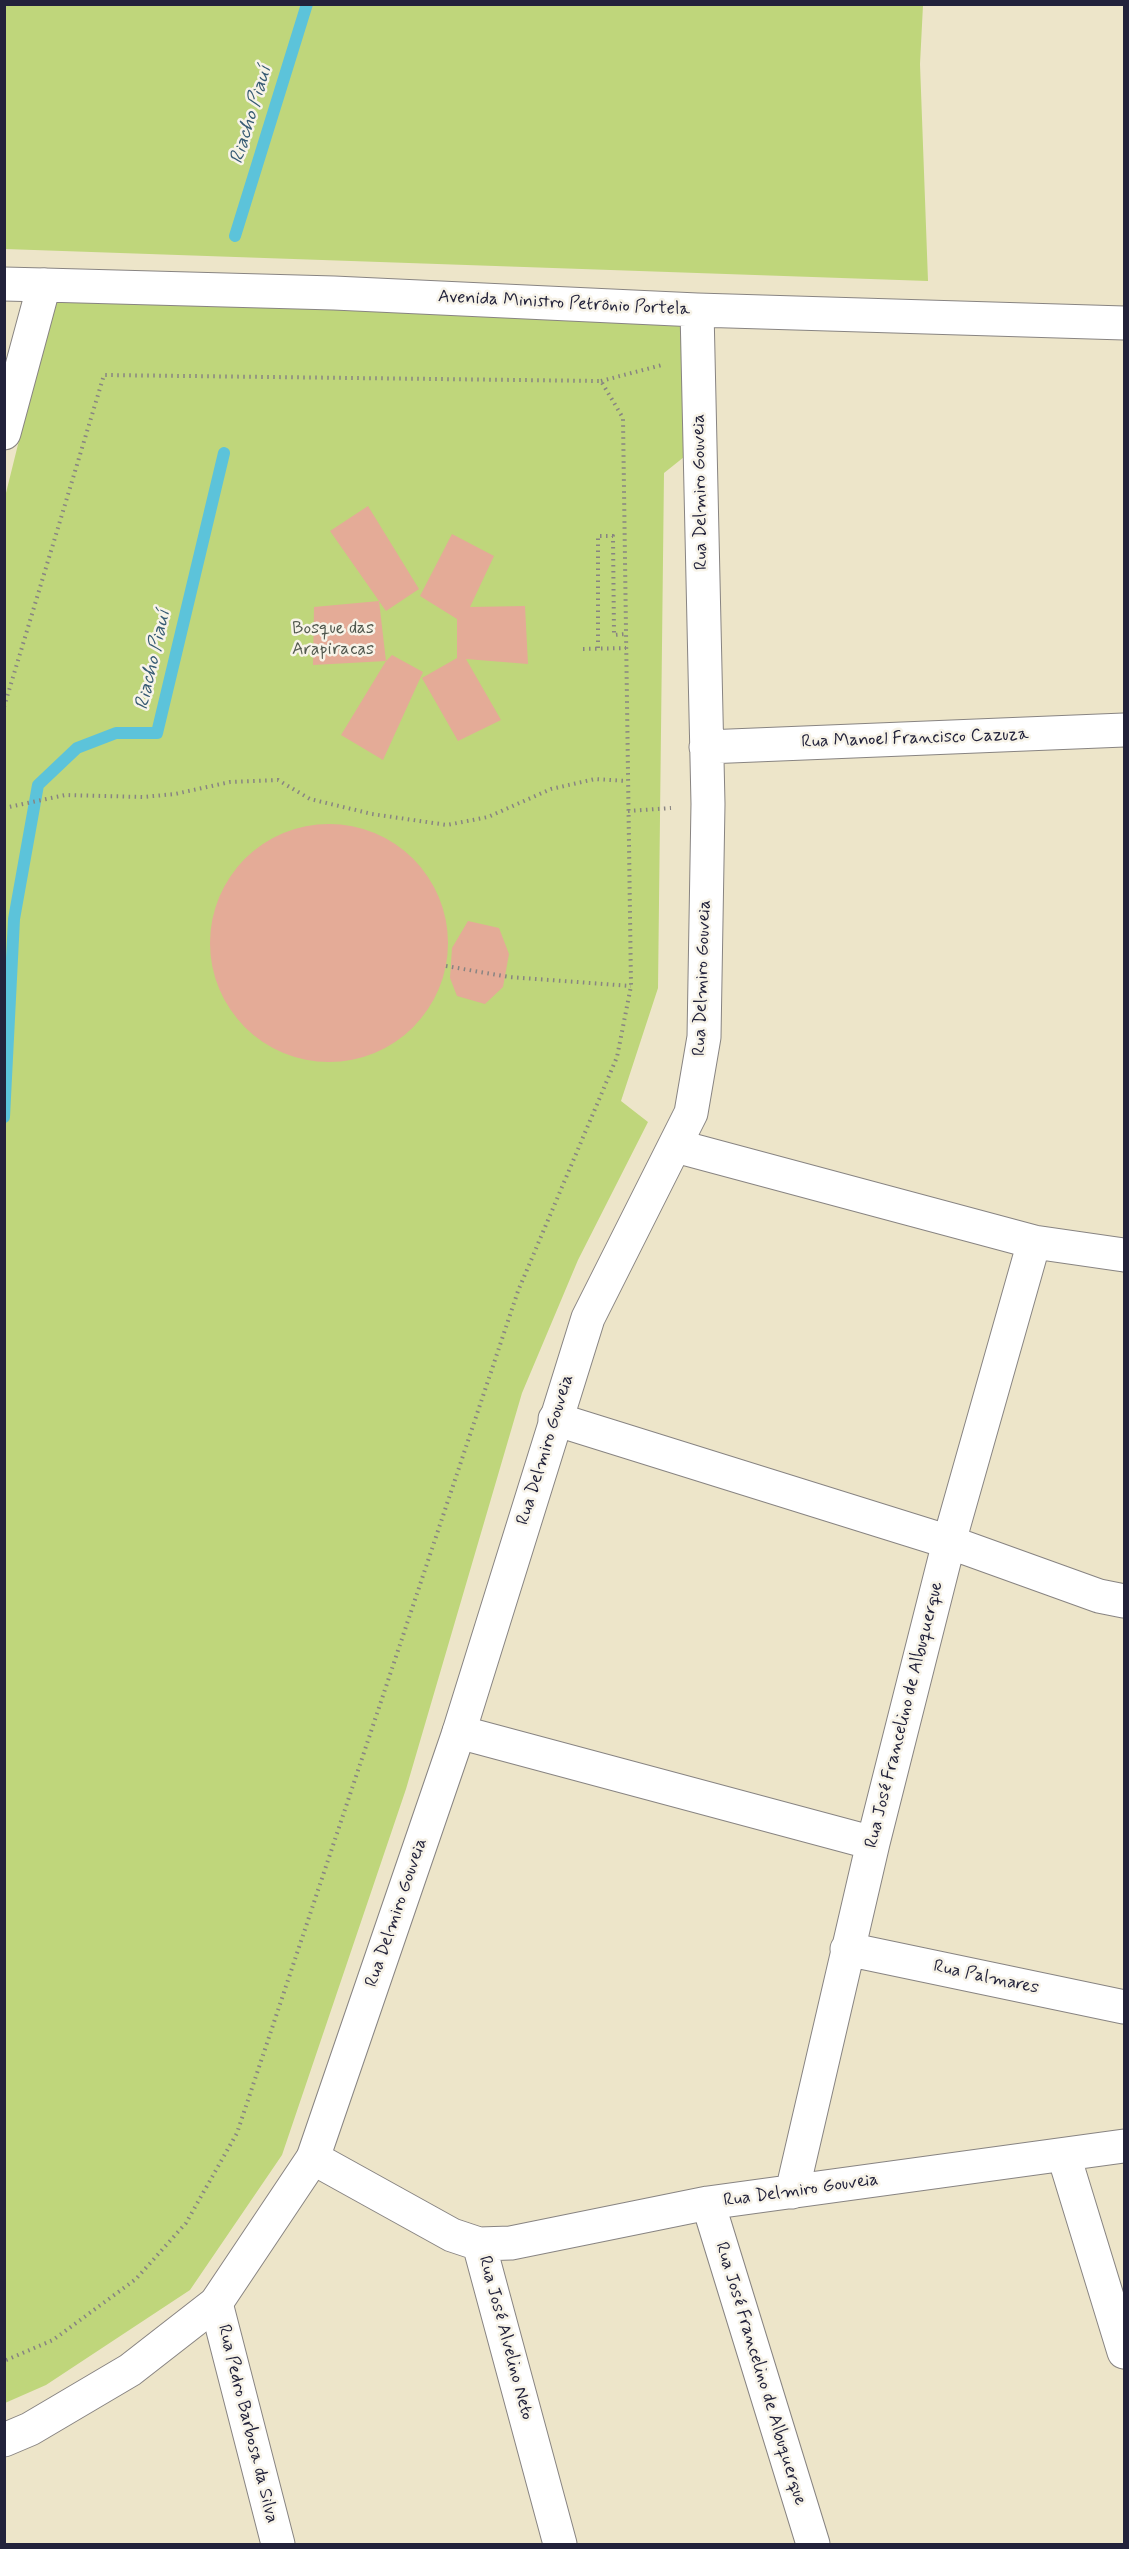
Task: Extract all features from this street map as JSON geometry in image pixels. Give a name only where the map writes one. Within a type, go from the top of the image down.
[{"type":"street","name":"Avenida Ministro Petrônio Portela","points":[[4,284],[334,292],[697,310],[1125,323]]},
{"type":"street","points":[[4,434],[44,285]]},
{"type":"street","name":"Rua Delmiro Gouveia","points":[[4,2440],[30,2429],[130,2370],[216,2303],[313,2158],[459,1732],[588,1318],[691,1113],[704,1037],[708,804],[697,310]]},
{"type":"street","name":"Rua Manoel Francisco Cazuza","points":[[706,747],[1125,730]]},
{"type":"street","points":[[676,1146],[1034,1242],[1125,1255]]},
{"type":"street","name":"Rua José Francelino de Albuquerque","points":[[792,2192],[873,1843],[949,1542],[1034,1242]]},
{"type":"street","points":[[555,1419],[949,1542],[1099,1596],[1125,1601]]},
{"type":"street","points":[[459,1732],[873,1843]]},
{"type":"street","name":"Rua Palmares","points":[[848,1949],[1125,2007]]},
{"type":"street","name":"Rua Delmiro Gouveia","points":[[479,2244],[511,2243],[708,2203],[1125,2146]]},
{"type":"street","points":[[1064,2156],[1125,2352]]},
{"type":"street","name":"Rua José Alvelino Neto","points":[[313,2158],[452,2235],[479,2244],[560,2544]]},
{"type":"street","name":"Rua José Francelino de Albuquerque","points":[[708,2203],[813,2544]]},
{"type":"street","name":"Rua Pedro Barbosa da Silva","points":[[216,2303],[278,2544]]},
{"type":"path","points":[[4,707],[104,375],[602,381],[698,356]]},
{"type":"path","points":[[4,2361],[53,2340],[136,2279],[186,2223],[237,2133],[518,1291],[617,1057],[631,986],[623,418],[602,381]]},
{"type":"path","points":[[598,648],[598,536],[613,536],[614,635],[626,634]]},
{"type":"path","points":[[583,649],[626,648]]},
{"type":"path","points":[[4,808],[65,795],[142,797],[175,794],[230,782],[278,780],[310,799],[372,814],[447,825],[488,817],[551,789],[595,779],[627,781]]},
{"type":"path","points":[[628,811],[708,804]]},
{"type":"path","points":[[446,966],[509,977],[631,986]]},
{"type":"green space","points":[[5,4],[923,5],[920,64],[928,281],[5,249]]},
{"type":"green space","name":"Bosque das Arapiracas","points":[[54,299],[686,322],[684,457],[664,473],[658,988],[621,1101],[648,1122],[578,1260],[522,1393],[406,1789],[282,2155],[190,2290],[46,2385],[5,2403],[4,501]]},
{"type":"building","points":[[368,506],[419,589],[386,611],[330,531]]},
{"type":"building","points":[[452,534],[494,556],[470,607],[525,606],[528,664],[466,659],[501,720],[458,741],[422,678],[457,658],[457,619],[420,596]]},
{"type":"building","points":[[379,601],[386,661],[313,665],[314,607]]},
{"type":"building","points":[[392,655],[423,672],[383,760],[341,735],[386,661]]},
{"type":"building","points":[[329,824],[352,826],[375,833],[395,844],[413,859],[428,877],[439,897],[446,920],[448,943],[446,966],[439,989],[428,1009],[413,1027],[395,1042],[375,1053],[352,1060],[329,1062],[306,1060],[283,1053],[263,1042],[245,1027],[230,1009],[219,989],[212,966],[210,943],[212,920],[219,897],[230,877],[245,859],[263,844],[283,833],[306,826]]},
{"type":"building","points":[[468,921],[499,928],[509,954],[503,987],[485,1004],[457,996],[450,978],[452,948]]},
{"type":"waterway","name":"Riacho Piauí","points":[[235,236],[307,4]]},
{"type":"waterway","name":"Riacho Piauí","points":[[4,1117],[14,919],[38,785],[77,748],[116,733],[157,733],[224,453]]}]
